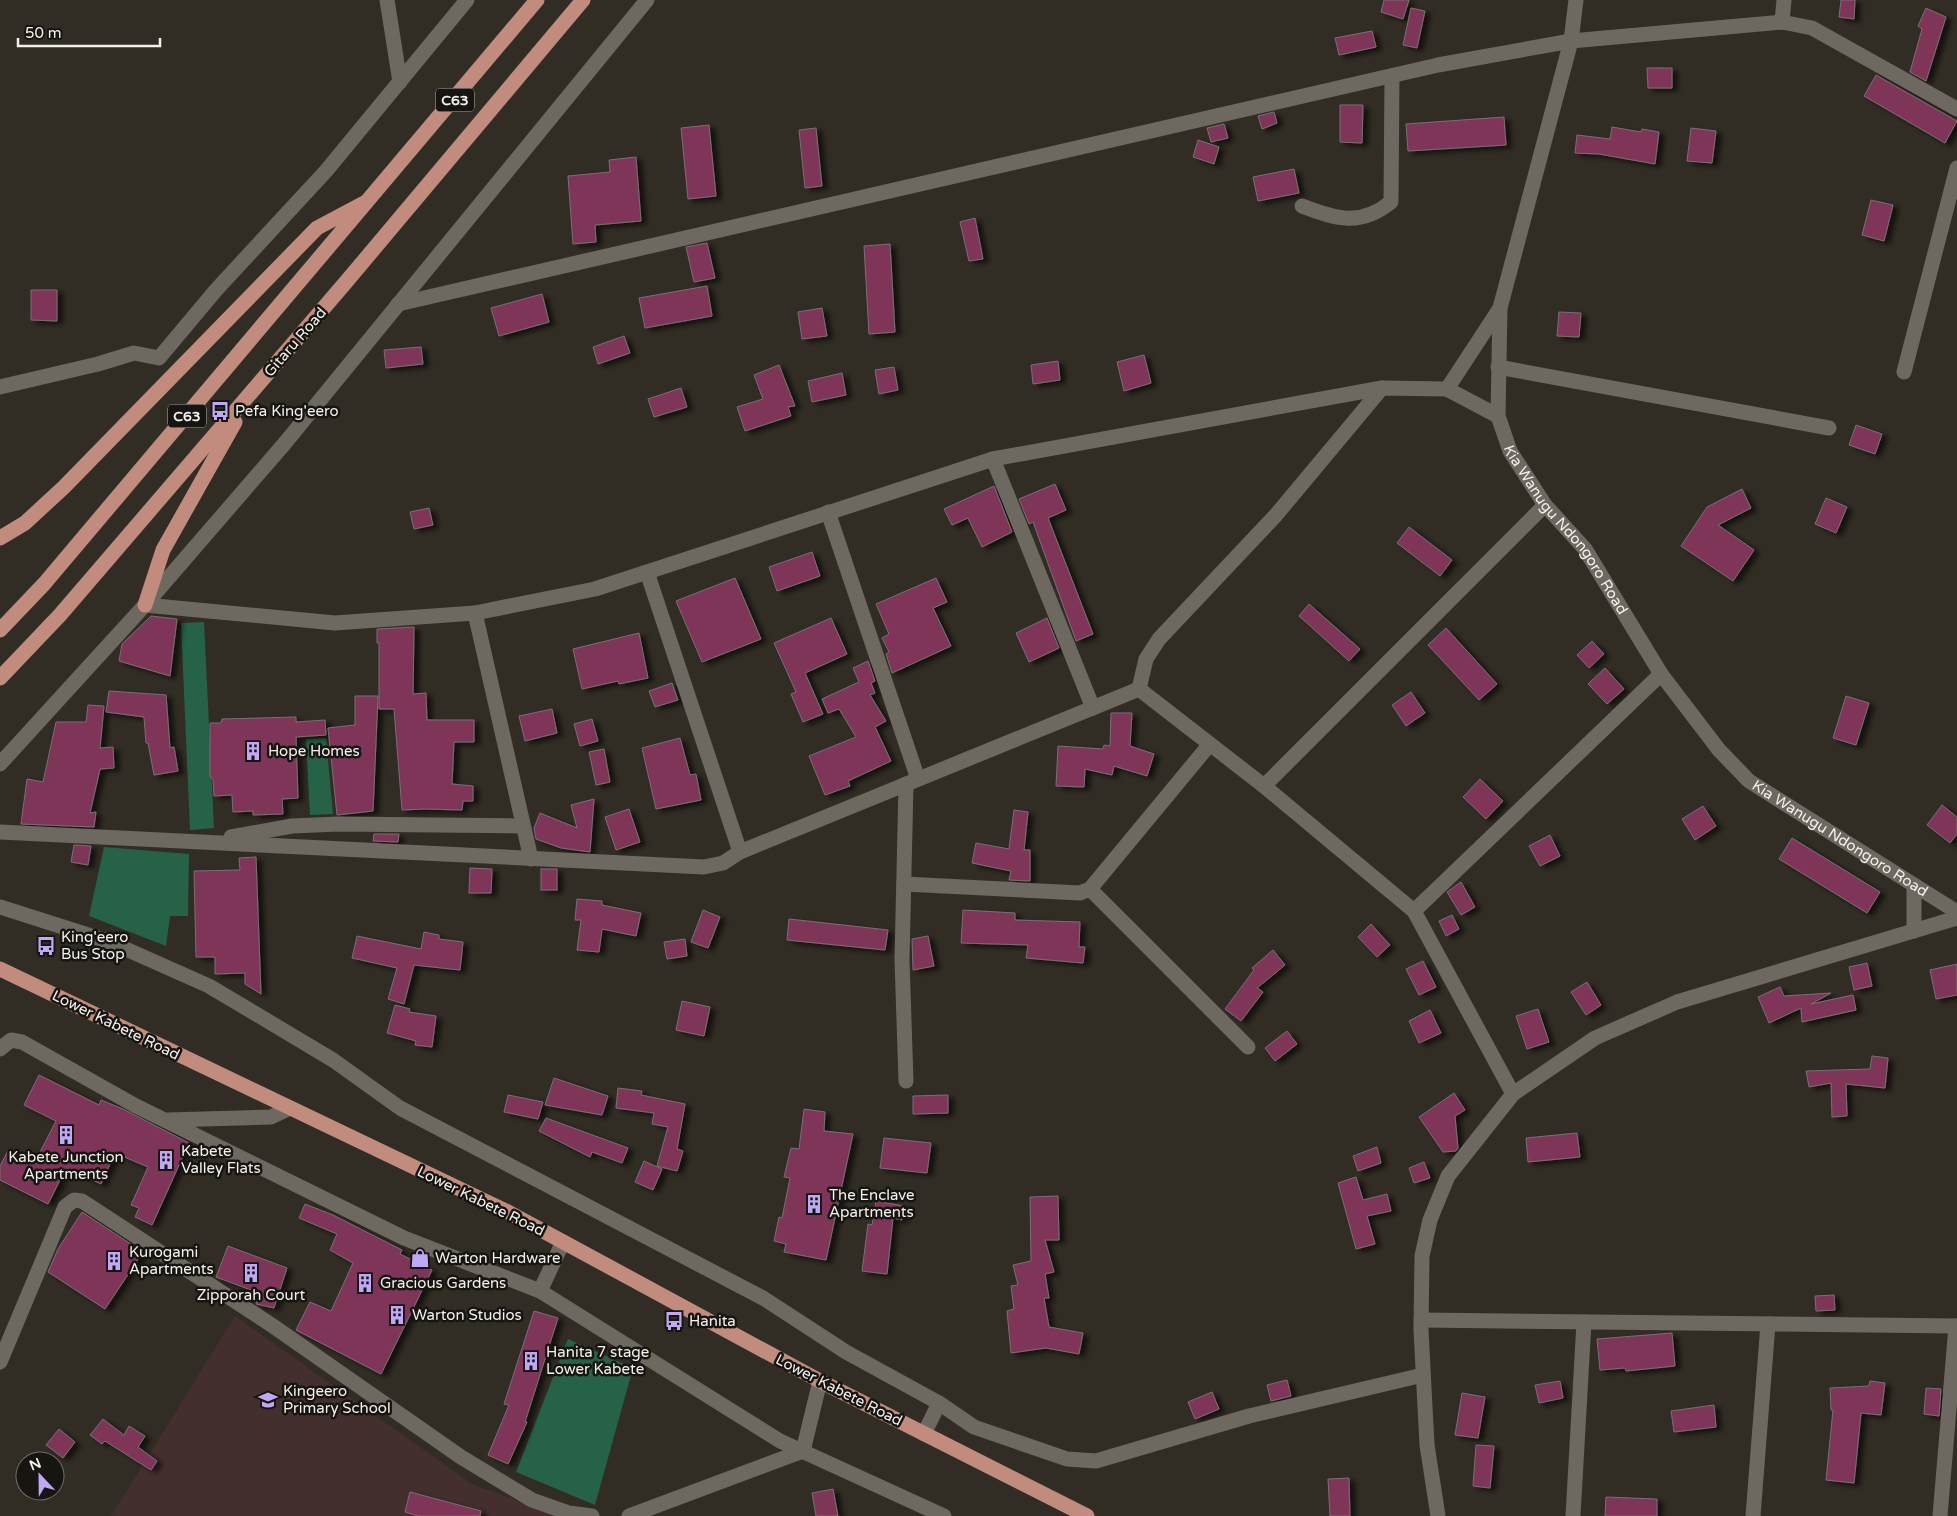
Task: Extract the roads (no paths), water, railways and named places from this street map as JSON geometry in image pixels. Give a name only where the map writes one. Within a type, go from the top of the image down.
[{"type":"main road","name":"C63","points":[[0,630],[50,577],[372,199],[537,0]]},
{"type":"main road","name":"Gitaru Road","points":[[0,678],[60,615],[583,0]]},
{"type":"main road","points":[[0,538],[24,523],[64,487],[317,228],[372,199]]},
{"type":"main road","points":[[145,605],[163,550],[251,392]]},
{"type":"main road","name":"Lower Kabete Road","points":[[0,969],[508,1212],[820,1381],[1087,1516]]},
{"type":"street","points":[[387,0],[400,82]]},
{"type":"street","points":[[0,387],[98,364],[134,353],[159,358],[216,290],[326,171],[467,0]]},
{"type":"street","points":[[0,764],[145,605],[285,443],[647,0]]},
{"type":"street","name":"Kia Wanugu Ndongoro Road","points":[[1576,0],[1571,41],[1500,308],[1498,416],[1510,451],[1545,505],[1585,549],[1661,674],[1719,750],[1749,781],[1957,912]]},
{"type":"street","points":[[1782,22],[1784,0]]},
{"type":"street","points":[[398,304],[1392,76],[1571,41],[1782,22],[1812,28],[1957,108]]},
{"type":"street","points":[[1302,206],[1327,216],[1352,219],[1376,214],[1391,202],[1392,76]]},
{"type":"street","points":[[1904,372],[1957,168]]},
{"type":"street","points":[[1447,389],[1500,308]]},
{"type":"street","points":[[1498,367],[1829,428]]},
{"type":"street","points":[[145,605],[336,623],[475,613],[596,589],[993,459],[1382,388],[1447,389],[1498,416]]},
{"type":"street","points":[[1139,689],[1146,659],[1158,639],[1276,515],[1382,388]]},
{"type":"street","points":[[993,459],[1093,708]]},
{"type":"street","points":[[1264,786],[1545,505]]},
{"type":"street","points":[[828,512],[912,782],[904,884],[902,960],[906,1080]]},
{"type":"street","points":[[647,572],[740,852]]},
{"type":"street","points":[[475,613],[531,859]]},
{"type":"street","points":[[1414,911],[1661,674]]},
{"type":"street","points":[[0,832],[704,867],[723,863],[740,852],[1139,689]]},
{"type":"street","points":[[1139,689],[1264,786],[1414,911],[1513,1094]]},
{"type":"street","points":[[904,884],[1080,893],[1090,889],[1210,744]]},
{"type":"street","points":[[202,842],[301,825],[523,826]]},
{"type":"street","points":[[1914,885],[1914,931]]},
{"type":"street","points":[[1090,889],[1248,1047]]},
{"type":"street","points":[[0,907],[110,942],[209,986],[333,1060],[400,1108],[762,1298],[846,1352],[939,1403],[974,1427],[1067,1459],[1096,1461],[1249,1416],[1423,1375]]},
{"type":"street","points":[[1438,1516],[1427,1445],[1421,1320],[1422,1256],[1430,1220],[1448,1176],[1513,1094],[1595,1038],[1678,1002],[1957,918]]},
{"type":"street","points":[[0,1049],[11,1040],[22,1042],[164,1120],[404,1238],[540,1291],[780,1441],[944,1516]]},
{"type":"street","points":[[164,1120],[271,1116],[290,1108]]},
{"type":"street","points":[[0,1362],[3,1345],[65,1207],[74,1200],[82,1200],[274,1326],[461,1457],[532,1500],[569,1513],[592,1516]]},
{"type":"street","points":[[540,1291],[563,1242]]},
{"type":"street","points":[[1421,1320],[1957,1326],[1940,1516]]},
{"type":"street","points":[[1573,1516],[1584,1322]]},
{"type":"street","points":[[1754,1516],[1768,1324]]},
{"type":"street","points":[[803,1451],[820,1381]]},
{"type":"street","points":[[924,1434],[939,1403]]},
{"type":"street","points":[[630,1516],[803,1451]]},
{"type":"place","name":"Pefa King'eero","points":[[220,411]]},
{"type":"place","name":"Hope Homes","points":[[253,751]]},
{"type":"place","name":"King'eero Bus Stop","points":[[46,946]]},
{"type":"place","name":"Kabete Junction Apartments","points":[[66,1135]]},
{"type":"place","name":"Kabete Valley Flats","points":[[166,1160]]},
{"type":"place","name":"The Enclave Apartments","points":[[814,1204]]},
{"type":"place","name":"Warton Hardware","points":[[420,1258]]},
{"type":"place","name":"Kurogami Apartments","points":[[114,1261]]},
{"type":"place","name":"Zipporah Court","points":[[251,1273]]},
{"type":"place","name":"Gracious Gardens","points":[[365,1283]]},
{"type":"place","name":"Warton Studios","points":[[397,1315]]},
{"type":"place","name":"Hanita","points":[[674,1321]]},
{"type":"place","name":"Hanita 7 stage Lower Kabete","points":[[531,1361]]},
{"type":"place","name":"Kingeero Primary School","points":[[268,1400]]}]
